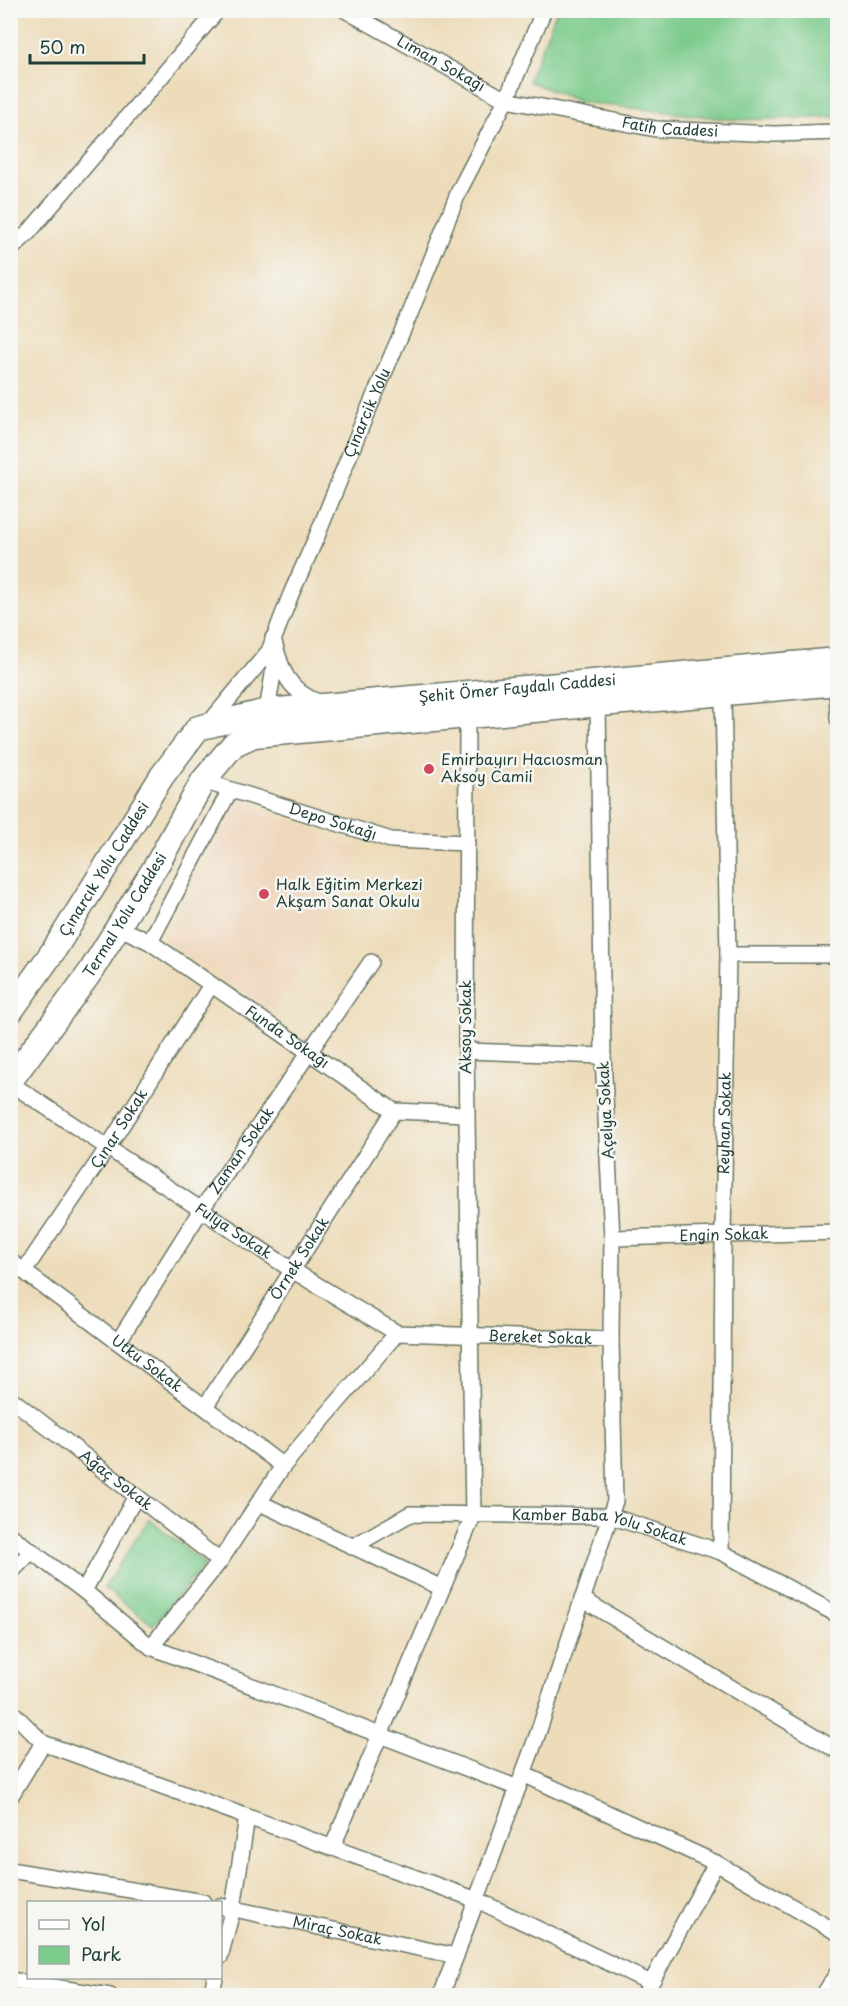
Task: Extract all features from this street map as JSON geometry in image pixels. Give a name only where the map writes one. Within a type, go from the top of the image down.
[{"type":"main road","name":"Şehit Ömer Faydalı Caddesi","points":[[206,722],[267,711],[837,660]]},
{"type":"main road","name":"Şehit Ömer Faydalı Caddesi","points":[[244,740],[598,704],[837,683]]},
{"type":"main road","name":"Çınarcık Yolu Caddesi","points":[[10,1012],[54,950],[162,776],[206,722]]},
{"type":"main road","name":"Termal Yolu Caddesi","points":[[10,1082],[89,974],[159,861],[203,781],[244,740]]},
{"type":"street","points":[[10,250],[29,232],[218,10]]},
{"type":"street","name":"Liman Sokağı","points":[[345,10],[506,100]]},
{"type":"street","name":"Çinarcik Yolu","points":[[206,722],[269,651],[459,191],[506,100],[544,10]]},
{"type":"street","name":"Fatih Caddesi","points":[[506,100],[656,129],[775,134],[837,132]]},
{"type":"street","points":[[273,638],[287,679],[308,699],[328,706]]},
{"type":"street","points":[[244,740],[267,711],[274,669],[273,638]]},
{"type":"street","points":[[837,683],[837,719]]},
{"type":"street","name":"Reyhan Sokak","points":[[721,1552],[728,955],[723,694]]},
{"type":"street","name":"Açelya Sokak","points":[[441,1995],[537,1736],[615,1501],[611,1340],[612,1238],[603,1056],[598,704]]},
{"type":"street","name":"Aksoy Sokak","points":[[467,717],[466,1051],[473,1516]]},
{"type":"street","name":"Depo Sokağı","points":[[203,781],[392,840],[466,843]]},
{"type":"street","points":[[150,942],[230,790]]},
{"type":"street","name":"Funda Sokağı","points":[[118,927],[150,942],[394,1111]]},
{"type":"street","points":[[728,955],[837,955]]},
{"type":"street","name":"Zaman Sokak","points":[[118,1342],[201,1210],[370,962]]},
{"type":"street","name":"Çınar Sokak","points":[[24,1271],[108,1148],[211,984]]},
{"type":"street","points":[[466,1051],[603,1056]]},
{"type":"street","name":"Fulya Sokak","points":[[10,1082],[292,1270],[397,1333],[472,1336]]},
{"type":"street","points":[[394,1111],[467,1114]]},
{"type":"street","name":"Örnek Sokak","points":[[205,1407],[394,1111]]},
{"type":"street","name":"Engin Sokak","points":[[612,1238],[837,1232]]},
{"type":"street","name":"Utku Sokak","points":[[10,1261],[283,1466]]},
{"type":"street","points":[[151,1647],[220,1561],[283,1466],[397,1333]]},
{"type":"street","name":"Bereket Sokak","points":[[472,1336],[611,1340]]},
{"type":"street","name":"Ağaç Sokak","points":[[10,1398],[220,1561]]},
{"type":"street","points":[[84,1591],[136,1496]]},
{"type":"street","points":[[260,1503],[442,1588]]},
{"type":"street","name":"Kamber Baba Yolu Sokak","points":[[352,1547],[410,1514],[610,1516],[721,1552],[837,1615]]},
{"type":"street","points":[[332,1848],[473,1516]]},
{"type":"street","points":[[10,1536],[84,1591],[151,1647],[379,1736],[520,1781],[716,1863],[837,1933]]},
{"type":"street","points":[[10,1573],[32,1551]]},
{"type":"street","points":[[582,1599],[837,1751]]},
{"type":"street","points":[[10,1710],[43,1743],[477,1900],[648,1989],[716,1863]]},
{"type":"street","points":[[10,1797],[43,1743]]},
{"type":"street","points":[[222,1942],[227,1906],[247,1817]]},
{"type":"street","points":[[10,1870],[197,1901]]},
{"type":"street","name":"Miraç Sokak","points":[[227,1906],[456,1956]]},
{"type":"street","points":[[823,1995],[837,1972]]},
{"type":"street","points":[[211,1995],[215,1979]]},
{"type":"street","points":[[10,1980],[110,1995]]},
{"type":"shaded area","points":[[837,158],[837,402],[804,406],[803,160]]},
{"type":"shaded area","name":"Halk Eğitim Merkezi Akşam Sanat Okulu","points":[[240,800],[362,851],[319,937],[273,1011],[163,938]]},
{"type":"green space","points":[[557,10],[837,11],[837,117],[735,120],[580,102],[528,81]]},
{"type":"green space","points":[[149,1519],[205,1564],[153,1625],[104,1588]]},
{"type":"place","name":"Emirbayırı Hacıosman Aksoy Camii","points":[[429,769]]},
{"type":"place","name":"Halk Eğitim Merkezi Akşam Sanat Okulu","points":[[264,894]]}]
